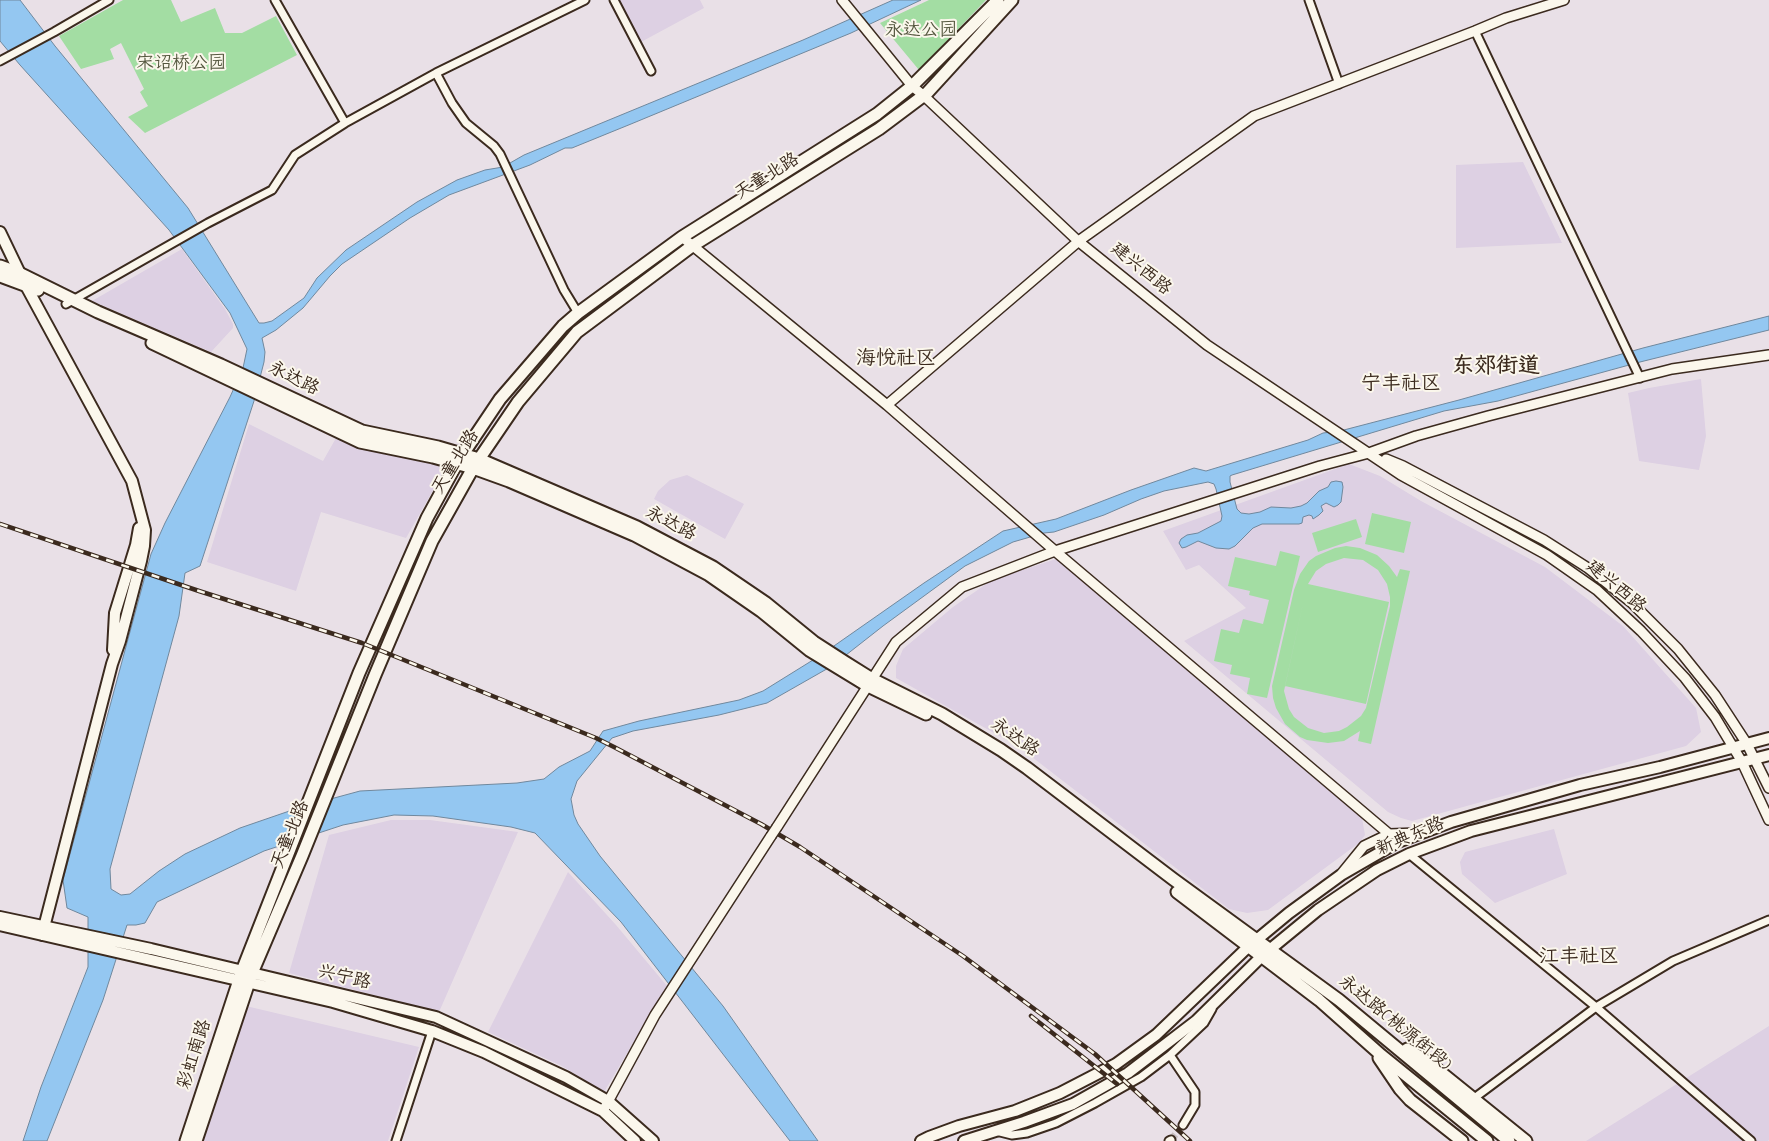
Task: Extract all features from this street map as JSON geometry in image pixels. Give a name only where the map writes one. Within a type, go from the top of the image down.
[{"type":"main road","name":"天童北路","points":[[196,1141],[245,977],[316,780],[359,673],[427,518],[460,458],[500,399],[563,326],[578,313],[682,237],[877,114],[912,86],[998,0]]},
{"type":"main road","name":"天童北路","points":[[245,977],[307,845],[432,541],[476,463],[518,402],[577,332],[692,246],[879,129],[923,96],[1012,0]]},
{"type":"main road","points":[[0,232],[19,273],[132,481],[140,512],[136,545],[115,613],[112,664],[43,931]]},
{"type":"main road","name":"永达路","points":[[0,266],[19,273],[70,301]]},
{"type":"main road","name":"永达路","points":[[0,276],[70,301],[272,394],[362,432],[476,463],[509,481],[608,523],[709,575],[843,666],[998,756],[1252,944]]},
{"type":"main road","name":"新典东路","points":[[921,1141],[929,1136],[1015,1110],[1060,1093],[1116,1064],[1156,1035],[1252,944],[1289,913],[1341,875],[1398,842],[1451,822],[1580,785],[1660,767],[1769,738]]},
{"type":"main road","name":"新典东路","points":[[964,1141],[1073,1104],[1128,1073],[1196,1021],[1266,953],[1318,910],[1377,870],[1409,854],[1471,831],[1769,755]]},
{"type":"main road","points":[[0,917],[43,931]]},
{"type":"main road","points":[[0,925],[43,931]]},
{"type":"main road","name":"兴宁路","points":[[43,931],[245,977],[436,1017],[566,1076],[608,1102],[653,1141]]},
{"type":"main road","name":"永达路(桃源街段)","points":[[1252,944],[1357,1016],[1507,1140]]},
{"type":"main road","name":"永达路(桃源街段)","points":[[1266,953],[1370,1044],[1487,1141]]},
{"type":"main road","name":"兴宁路","points":[[245,977],[432,1031],[484,1052],[603,1111],[635,1141]]},
{"type":"main road","name":"彩虹南路","points":[[186,1141],[245,977]]},
{"type":"main road","points":[[1357,1016],[1428,1062],[1526,1141]]},
{"type":"main road","points":[[1370,1044],[1410,1100],[1462,1141]]},
{"type":"street","points":[[0,61],[109,0]]},
{"type":"street","points":[[275,0],[345,123]]},
{"type":"street","points":[[70,301],[208,223],[272,190],[295,155],[345,123],[436,73],[585,0]]},
{"type":"street","points":[[614,0],[651,72]]},
{"type":"street","name":"建兴西路","points":[[842,0],[912,86],[1078,242],[1207,345],[1401,475],[1547,555],[1597,590],[1641,631],[1685,678],[1715,717],[1742,762],[1769,820]]},
{"type":"street","points":[[1309,0],[1339,84]]},
{"type":"street","points":[[887,405],[1078,242],[1254,116],[1506,18],[1564,0]]},
{"type":"street","points":[[1475,31],[1639,375]]},
{"type":"street","points":[[436,73],[452,104],[466,122],[494,146],[500,154],[564,290],[578,313]]},
{"type":"street","points":[[682,237],[887,405],[1055,551],[1389,834]]},
{"type":"street","points":[[603,1111],[655,1015],[896,642],[962,587],[1055,551],[1365,450],[1639,375],[1769,355]]},
{"type":"street","name":"建兴西路","points":[[1365,450],[1403,466],[1544,540],[1588,568],[1632,603],[1678,649],[1715,695],[1747,744],[1769,788]]},
{"type":"street","points":[[1341,875],[1364,846],[1389,834],[1421,833]]},
{"type":"street","points":[[1409,854],[1596,1006],[1751,1141]]},
{"type":"street","points":[[1473,1099],[1596,1006],[1673,961],[1769,920]]},
{"type":"street","points":[[996,1131],[1012,1135],[1027,1133],[1056,1123],[1141,1076],[1170,1055],[1204,1023],[1218,1000]]},
{"type":"street","points":[[396,1141],[432,1031]]},
{"type":"street","points":[[1170,1055],[1195,1092],[1195,1105],[1183,1125]]},
{"type":"shaded area","points":[[620,0],[700,0],[704,8],[641,42]]},
{"type":"shaded area","points":[[1523,162],[1562,243],[1456,248],[1456,165]]},
{"type":"shaded area","points":[[182,249],[225,309],[233,324],[233,328],[211,352],[92,301]]},
{"type":"shaded area","points":[[1701,379],[1706,436],[1699,470],[1639,461],[1628,393]]},
{"type":"shaded area","points":[[249,424],[323,461],[336,438],[376,452],[432,462],[439,467],[440,478],[406,538],[321,512],[296,591],[207,562]]},
{"type":"shaded area","points":[[1349,464],[1380,476],[1421,501],[1545,567],[1623,626],[1696,708],[1701,732],[1686,746],[1412,821],[1388,812],[1184,641],[1246,608],[1199,565],[1186,570],[1163,531]]},
{"type":"shaded area","points":[[687,475],[744,504],[725,539],[654,499],[658,491],[670,480]]},
{"type":"shaded area","points":[[1056,559],[1362,818],[1365,835],[1359,843],[1268,910],[1247,913],[1229,909],[1019,747],[896,678],[896,666],[903,649],[953,607],[992,580]]},
{"type":"shaded area","points":[[391,820],[430,820],[518,832],[439,1012],[289,973],[329,835]]},
{"type":"shaded area","points":[[1554,829],[1567,874],[1495,903],[1462,874],[1460,862],[1465,852]]},
{"type":"shaded area","points":[[568,872],[667,986],[604,1092],[562,1066],[488,1032]]},
{"type":"shaded area","points":[[246,1006],[419,1047],[388,1141],[203,1141]]},
{"type":"shaded area","points":[[1769,1026],[1768,1141],[1586,1141]]},
{"type":"green space","name":"宋诏桥公园","points":[[123,0],[171,0],[181,22],[215,8],[225,33],[242,33],[276,16],[297,55],[145,133],[128,117],[148,106],[140,92],[144,89],[121,43],[110,49],[114,59],[81,69],[59,36]]},
{"type":"green space","name":"永达公园","points":[[929,0],[986,0],[919,70],[880,23]]},
{"type":"green space","points":[[1372,513],[1411,522],[1404,553],[1365,544]]},
{"type":"green space","points":[[1356,519],[1362,537],[1318,552],[1312,533]]},
{"type":"green space","points":[[1346,546],[1360,548],[1377,555],[1397,577],[1400,569],[1410,571],[1371,744],[1358,741],[1360,731],[1344,741],[1328,743],[1300,737],[1285,724],[1273,698],[1272,686],[1294,590],[1300,574],[1309,561],[1335,548]],"holes":[[[1344,558],[1363,560],[1378,570],[1387,584],[1390,606],[1366,708],[1361,716],[1339,731],[1324,733],[1308,728],[1294,717],[1289,709],[1284,691],[1285,686],[1366,704],[1389,602],[1308,584],[1316,571],[1326,564]]]},
{"type":"green space","points":[[1280,551],[1300,556],[1267,698],[1247,694],[1250,678],[1230,674],[1232,665],[1214,661],[1221,629],[1239,633],[1243,619],[1263,624],[1269,600],[1249,595],[1250,591],[1228,586],[1235,557],[1276,566]]},
{"type":"water","points":[[0,0],[20,0],[55,46],[188,208],[259,323],[264,323],[272,321],[304,298],[317,278],[346,250],[417,202],[457,180],[485,170],[503,167],[524,155],[803,40],[893,0],[921,0],[851,33],[631,124],[572,148],[565,148],[530,165],[449,195],[410,218],[342,264],[303,308],[276,330],[262,338],[265,352],[264,362],[254,401],[200,566],[185,573],[179,616],[110,869],[111,889],[121,895],[130,894],[159,871],[185,854],[240,828],[301,807],[360,791],[517,783],[544,779],[559,767],[590,751],[603,731],[639,721],[739,700],[763,691],[821,655],[924,583],[1003,531],[1056,519],[1194,468],[1206,471],[1308,440],[1323,433],[1340,431],[1459,400],[1643,348],[1769,316],[1769,330],[1640,362],[1498,401],[1444,411],[1232,475],[1230,476],[1230,482],[1237,509],[1241,513],[1249,514],[1271,507],[1291,508],[1301,506],[1307,503],[1319,491],[1328,487],[1331,482],[1342,482],[1343,487],[1341,502],[1334,507],[1326,503],[1321,506],[1323,511],[1313,519],[1309,515],[1303,517],[1302,523],[1299,524],[1262,524],[1253,528],[1235,546],[1229,549],[1216,548],[1198,541],[1182,548],[1179,543],[1187,535],[1198,533],[1221,521],[1222,516],[1216,489],[1214,484],[1208,482],[1164,491],[1104,515],[1054,532],[1013,542],[965,566],[832,666],[767,703],[719,715],[633,731],[612,738],[577,781],[571,799],[578,824],[600,856],[723,1006],[818,1141],[790,1141],[621,922],[535,833],[511,827],[433,816],[394,815],[343,825],[264,851],[157,902],[145,923],[127,925],[103,1000],[47,1141],[23,1141],[41,1087],[88,967],[88,917],[67,908],[63,880],[151,554],[230,397],[243,368],[247,349],[230,313],[169,230],[0,41]]},
{"type":"tunnel","points":[[1171,1140],[1183,1125]]},
{"type":"railway","points":[[0,524],[199,591],[362,643],[614,747],[761,824],[800,847],[963,956],[1095,1054],[1190,1141]]},
{"type":"railway","points":[[1031,1016],[1117,1084]]},
{"type":"district","name":"海悦社区","points":[[896,361]]},
{"type":"district","name":"东郊街道","points":[[1496,368]]},
{"type":"district","name":"宁丰社区","points":[[1401,386]]},
{"type":"district","name":"江丰社区","points":[[1579,959]]}]
